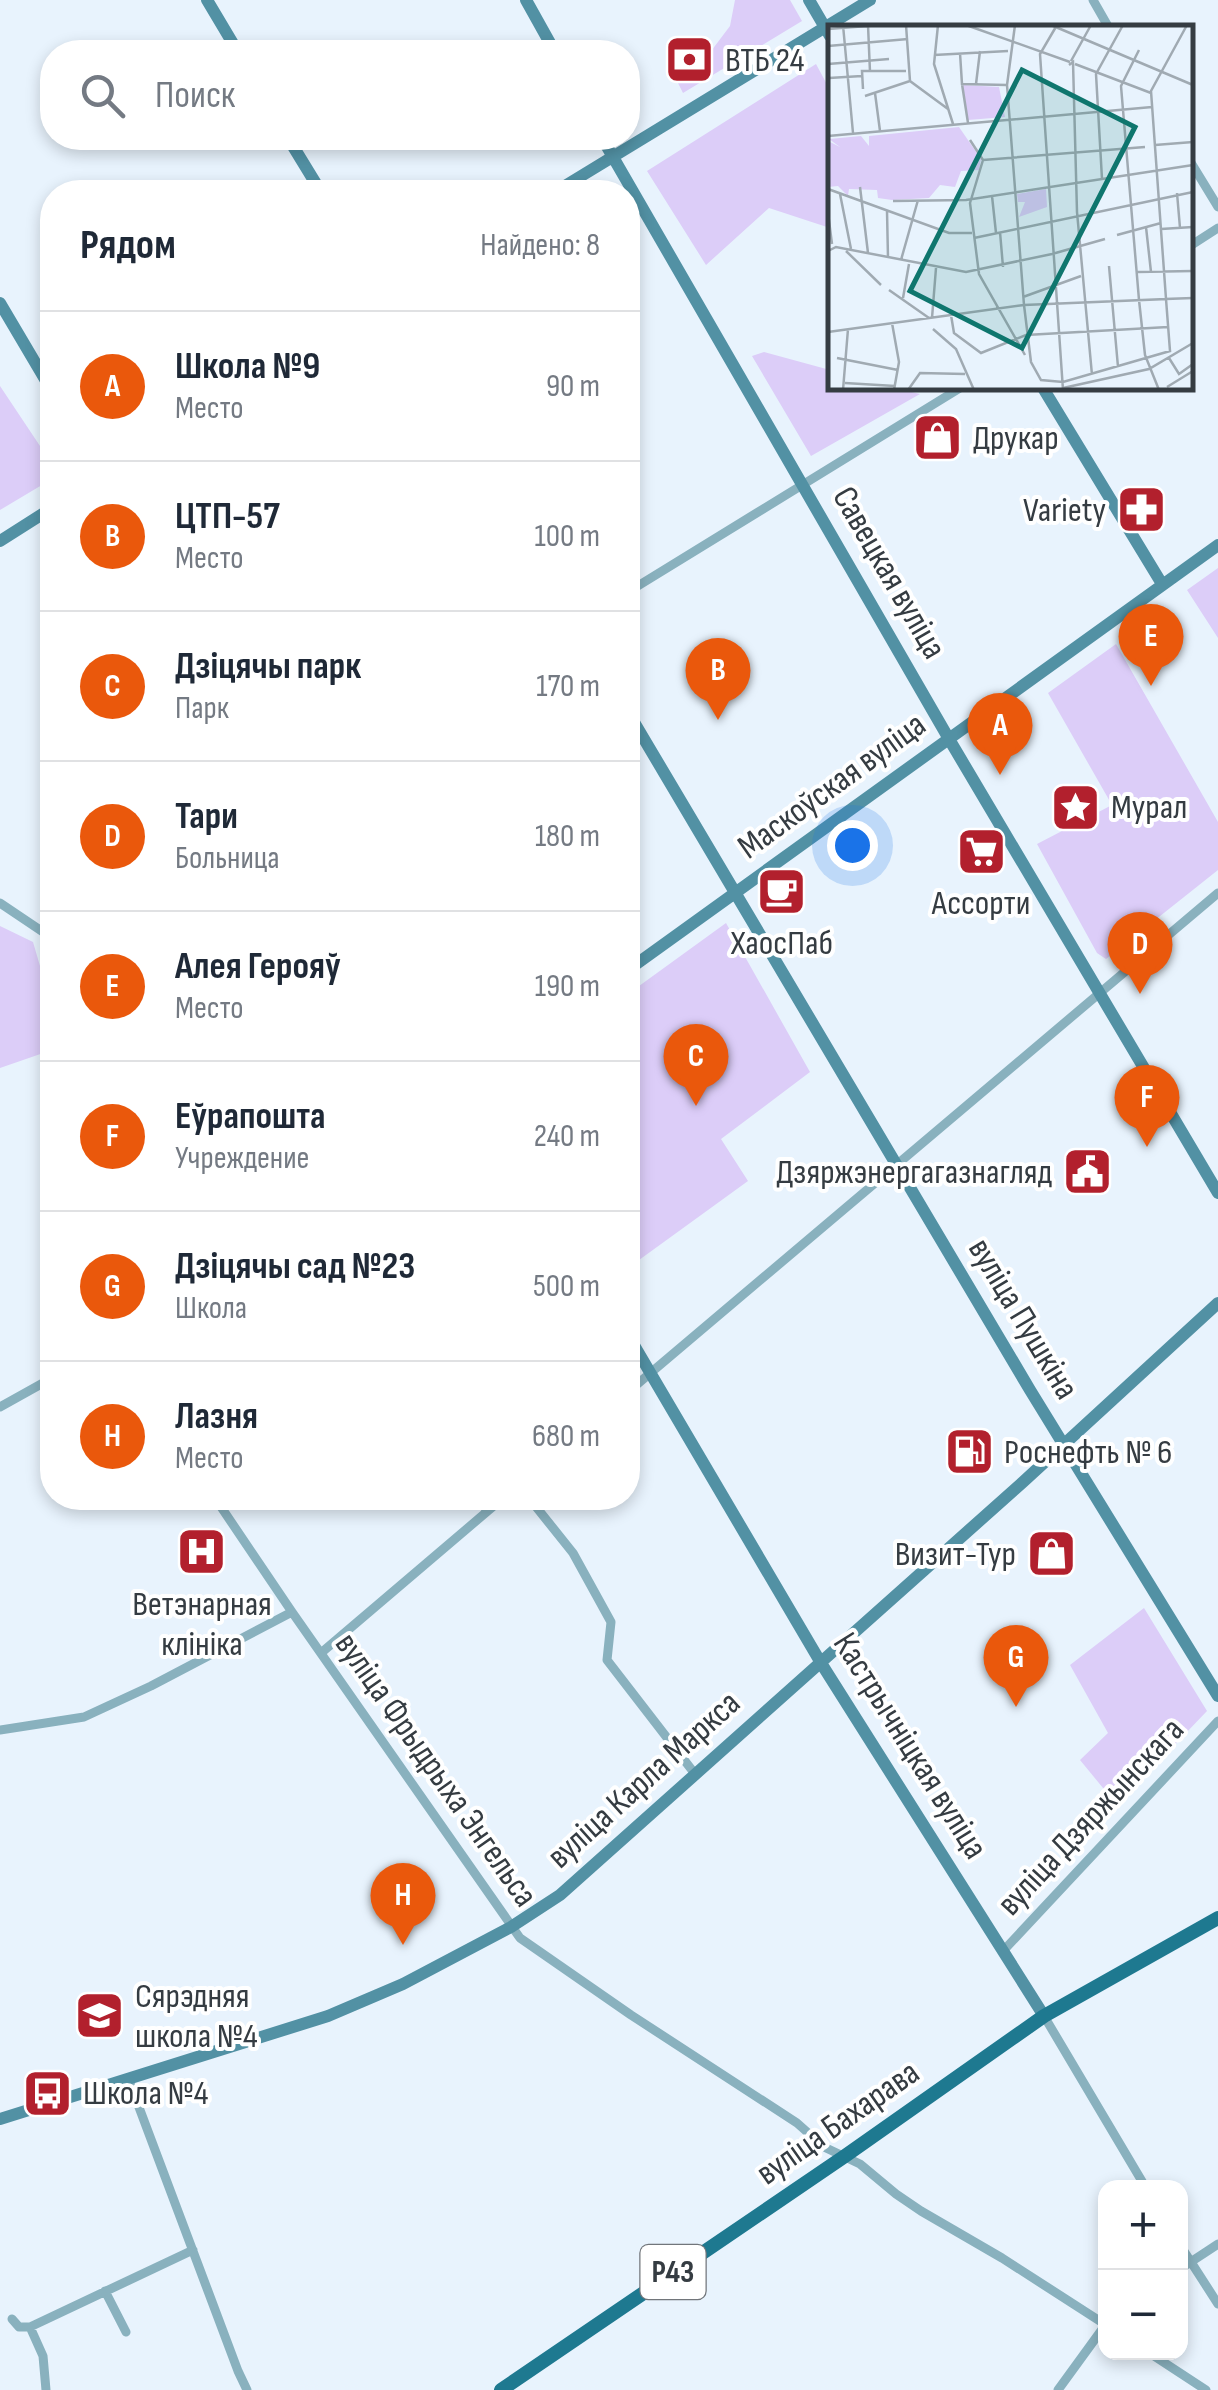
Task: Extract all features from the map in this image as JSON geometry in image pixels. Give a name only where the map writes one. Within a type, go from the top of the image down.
[{"type":"main road","points":[[207,0],[231,40]]},
{"type":"main road","points":[[526,0],[548,40]]},
{"type":"main road","points":[[640,142],[828,32],[809,0]]},
{"type":"main road","points":[[837,25],[870,0]]},
{"type":"main road","points":[[295,150],[314,180]]},
{"type":"main road","name":"Савецкая вуліца","points":[[609,150],[626,180]]},
{"type":"main road","points":[[575,180],[627,150]]},
{"type":"main road","name":"Савецкая вуліца","points":[[640,204],[949,739],[1218,1192]]},
{"type":"main road","points":[[0,304],[40,370]]},
{"type":"main road","points":[[1044,390],[1162,584]]},
{"type":"main road","points":[[0,541],[40,516]]},
{"type":"main road","name":"Маскоўская вуліца","points":[[640,961],[1218,545]]},
{"type":"main road","name":"вуліца Пушкіна","points":[[640,732],[1218,1696]]},
{"type":"main road","name":"вуліца Карла Маркса","points":[[0,2119],[328,2016],[403,1984],[511,1927],[560,1895],[1218,1303]]},
{"type":"main road","name":"Кастрычніцкая вуліца","points":[[640,1356],[821,1663],[1044,2016]]},
{"type":"main road","name":"вуліца Бахарава","points":[[502,2390],[1044,2016],[1218,1918]]},
{"type":"street","points":[[1093,0],[1107,25]]},
{"type":"street","points":[[1193,166],[1218,206]]},
{"type":"street","points":[[1193,244],[1218,228]]},
{"type":"street","points":[[640,585],[957,390]]},
{"type":"street","points":[[640,1382],[1218,894]]},
{"type":"street","points":[[0,903],[40,930]]},
{"type":"street","points":[[0,1407],[40,1385]]},
{"type":"street","name":"вуліца Фрыдрыха Энгельса","points":[[223,1510],[520,1938],[797,2123],[824,2147],[846,2156],[921,2211],[1098,2320]]},
{"type":"street","points":[[539,1510],[573,1552],[611,1622],[607,1660],[696,1774]]},
{"type":"street","points":[[321,1652],[487,1511]]},
{"type":"street","points":[[0,1730],[84,1717],[292,1612]]},
{"type":"street","name":"вуліца Дзяржынскага","points":[[1004,1950],[1218,1721]]},
{"type":"street","name":"Кастрычніцкая вуліца","points":[[1044,2016],[1141,2180]]},
{"type":"street","points":[[128,2078],[247,2390]]},
{"type":"street","points":[[1190,2262],[1218,2244]]},
{"type":"street","points":[[12,2319],[19,2327],[30,2327],[194,2250]]},
{"type":"street","points":[[1188,2259],[1218,2304]]},
{"type":"street","points":[[105,2290],[126,2332]]},
{"type":"street","points":[[30,2327],[43,2356],[46,2390]]},
{"type":"street","points":[[1058,2390],[1098,2335]]},
{"type":"street","points":[[1160,2360],[1206,2390]]},
{"type":"shaded area","points":[[735,0],[790,0],[802,21],[683,93],[678,83],[696,71],[730,26]]},
{"type":"shaded area","points":[[816,64],[828,86],[828,227],[769,208],[706,265],[647,171]]},
{"type":"shaded area","points":[[764,352],[828,369],[828,390],[903,390],[920,394],[811,456],[752,356]]},
{"type":"shaded area","points":[[0,386],[40,446],[40,486],[0,510]]},
{"type":"shaded area","points":[[1218,568],[1218,638],[1187,590]]},
{"type":"shaded area","points":[[1116,644],[1218,822],[1218,870],[1106,959],[1097,953],[1037,844],[1112,805],[1048,693]]},
{"type":"shaded area","points":[[726,923],[810,1072],[721,1139],[748,1181],[640,1259],[640,985]]},
{"type":"shaded area","points":[[0,926],[33,942],[40,966],[40,1054],[0,1068]]},
{"type":"shaded area","points":[[1144,1608],[1207,1711],[1117,1805],[1080,1760],[1108,1733],[1070,1665]]},
{"type":"place","name":"ВТБ 24","points":[[690,60]]},
{"type":"place","name":"Друкар","points":[[938,438]]},
{"type":"place","name":"Variety","points":[[1141,510]]},
{"type":"place","name":"Алея Герояў","points":[[1151,686]]},
{"type":"place","name":"ЦТП-57","points":[[718,720]]},
{"type":"place","name":"Школа №9","points":[[1000,775]]},
{"type":"place","name":"Мурал","points":[[1076,807]]},
{"type":"place","name":"Ассорти","points":[[981,851]]},
{"type":"place","name":"ХаосПаб","points":[[782,891]]},
{"type":"place","name":"Тари","points":[[1140,994]]},
{"type":"place","name":"Дзіцячы парк","points":[[696,1106]]},
{"type":"place","name":"Еўрапошта","points":[[1147,1147]]},
{"type":"place","name":"Дзяржэнергагазнагляд","points":[[1087,1172]]},
{"type":"place","name":"Роснефть № 6","points":[[969,1452]]},
{"type":"place","name":"Ветэнарная клініка","points":[[202,1552]]},
{"type":"place","name":"Визит-Тур","points":[[1051,1554]]},
{"type":"place","name":"Дзіцячы сад №23","points":[[1016,1707]]},
{"type":"place","name":"Лазня","points":[[403,1945]]},
{"type":"place","name":"Сярэдняя школа №4","points":[[100,2016]]},
{"type":"place","name":"Школа №4","points":[[48,2093]]}]
